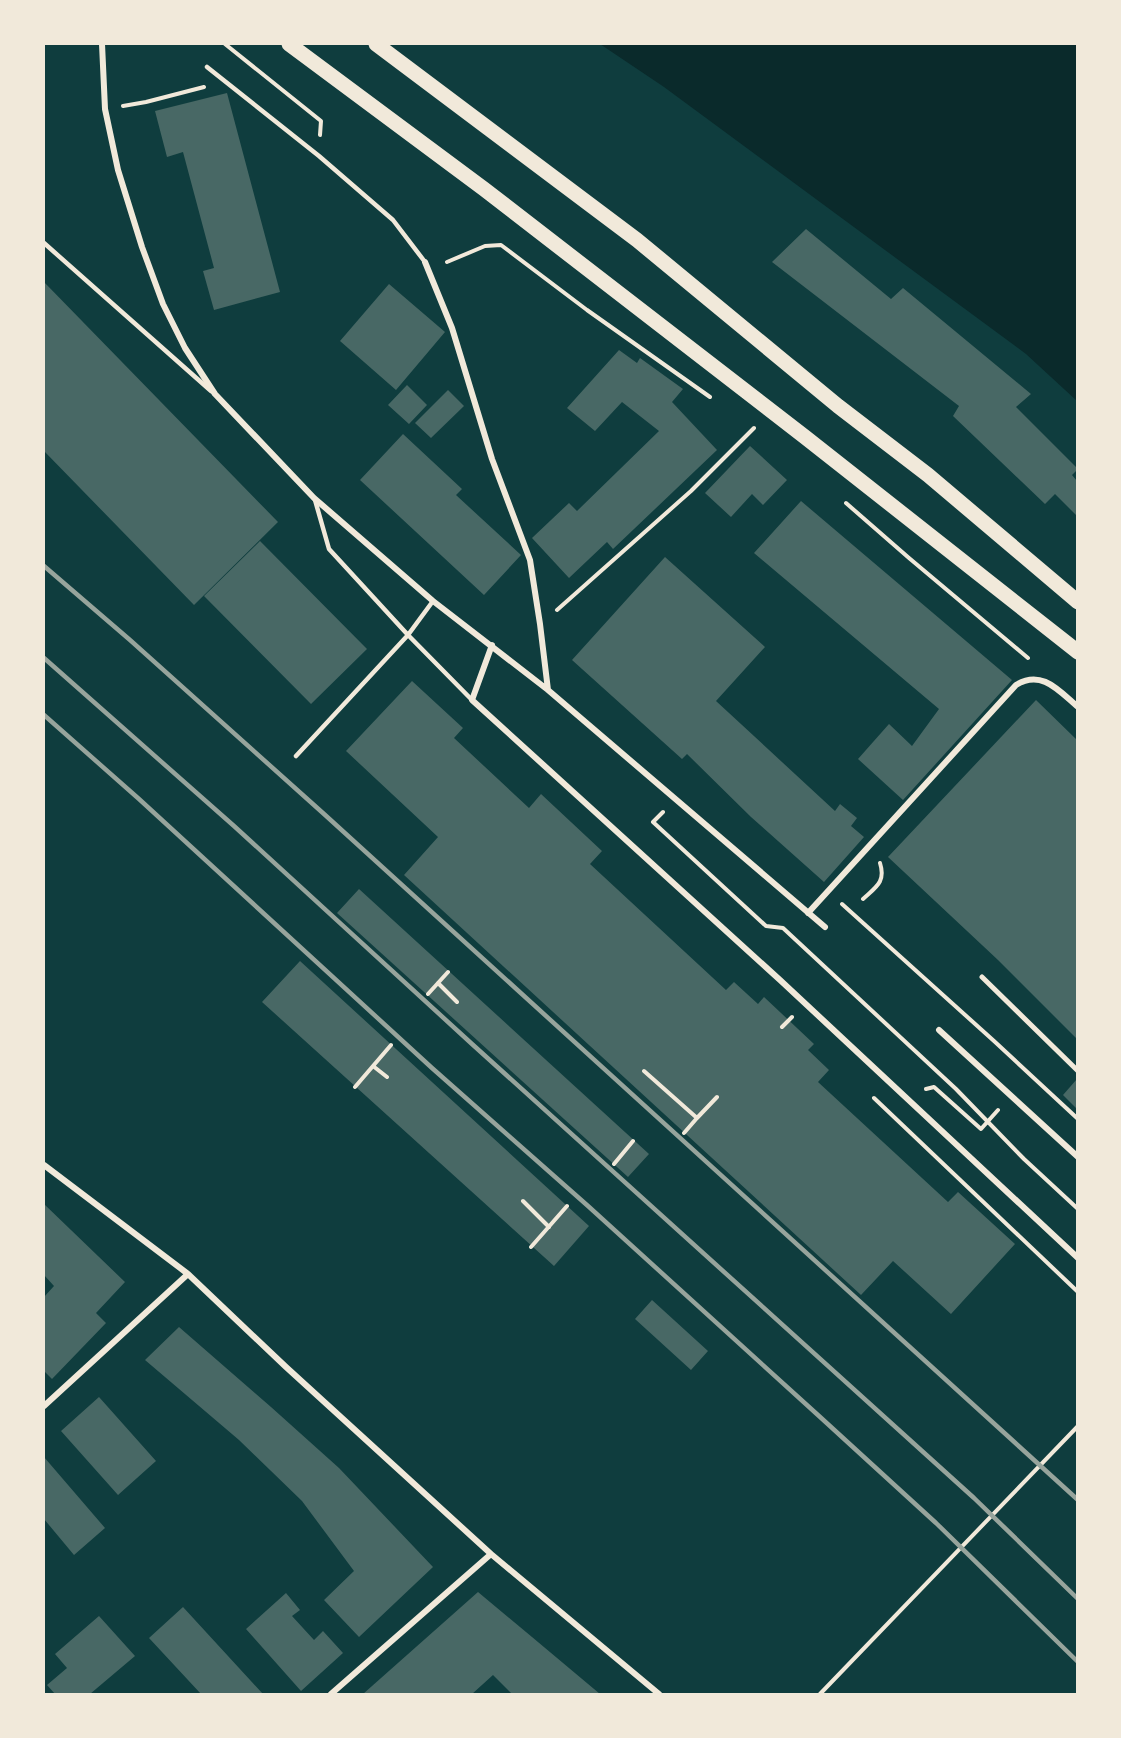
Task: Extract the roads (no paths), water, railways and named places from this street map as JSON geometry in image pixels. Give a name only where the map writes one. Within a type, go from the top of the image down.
[{"type":"main road","points":[[289,44],[503,204],[1077,652]]},
{"type":"main road","points":[[376,44],[637,240],[838,406],[928,475],[1077,602]]},
{"type":"street","points":[[102,44],[105,109],[118,170],[142,248],[185,348],[215,394],[314,498],[433,601],[548,690],[825,927]]},
{"type":"street","points":[[425,262],[452,328],[492,459],[530,560],[548,690]]},
{"type":"street","points":[[492,645],[472,700],[780,980],[1077,1258]]},
{"type":"street","points":[[808,913],[1011,690],[1025,680],[1033,679],[1050,684],[1077,707]]},
{"type":"street","points":[[982,978],[1077,1071]]},
{"type":"street","points":[[939,1030],[1077,1157]]},
{"type":"street","points":[[44,1165],[188,1274],[491,1554],[659,1695]]},
{"type":"street","points":[[44,1406],[188,1274]]},
{"type":"street","points":[[331,1695],[491,1554]]},
{"type":"lane","points":[[207,67],[319,156],[393,220],[425,262]]},
{"type":"lane","points":[[44,243],[215,394]]},
{"type":"lane","points":[[314,498],[329,549],[472,700]]},
{"type":"lane","points":[[296,756],[408,635],[433,601]]},
{"type":"water","points":[[600,44],[1077,44],[1077,401],[1026,354],[664,87]]},
{"type":"railway","points":[[44,566],[324,814],[1078,1500]]},
{"type":"railway","points":[[44,658],[234,826],[974,1498],[1078,1599]]},
{"type":"railway","points":[[44,715],[936,1523],[1078,1662]]}]
